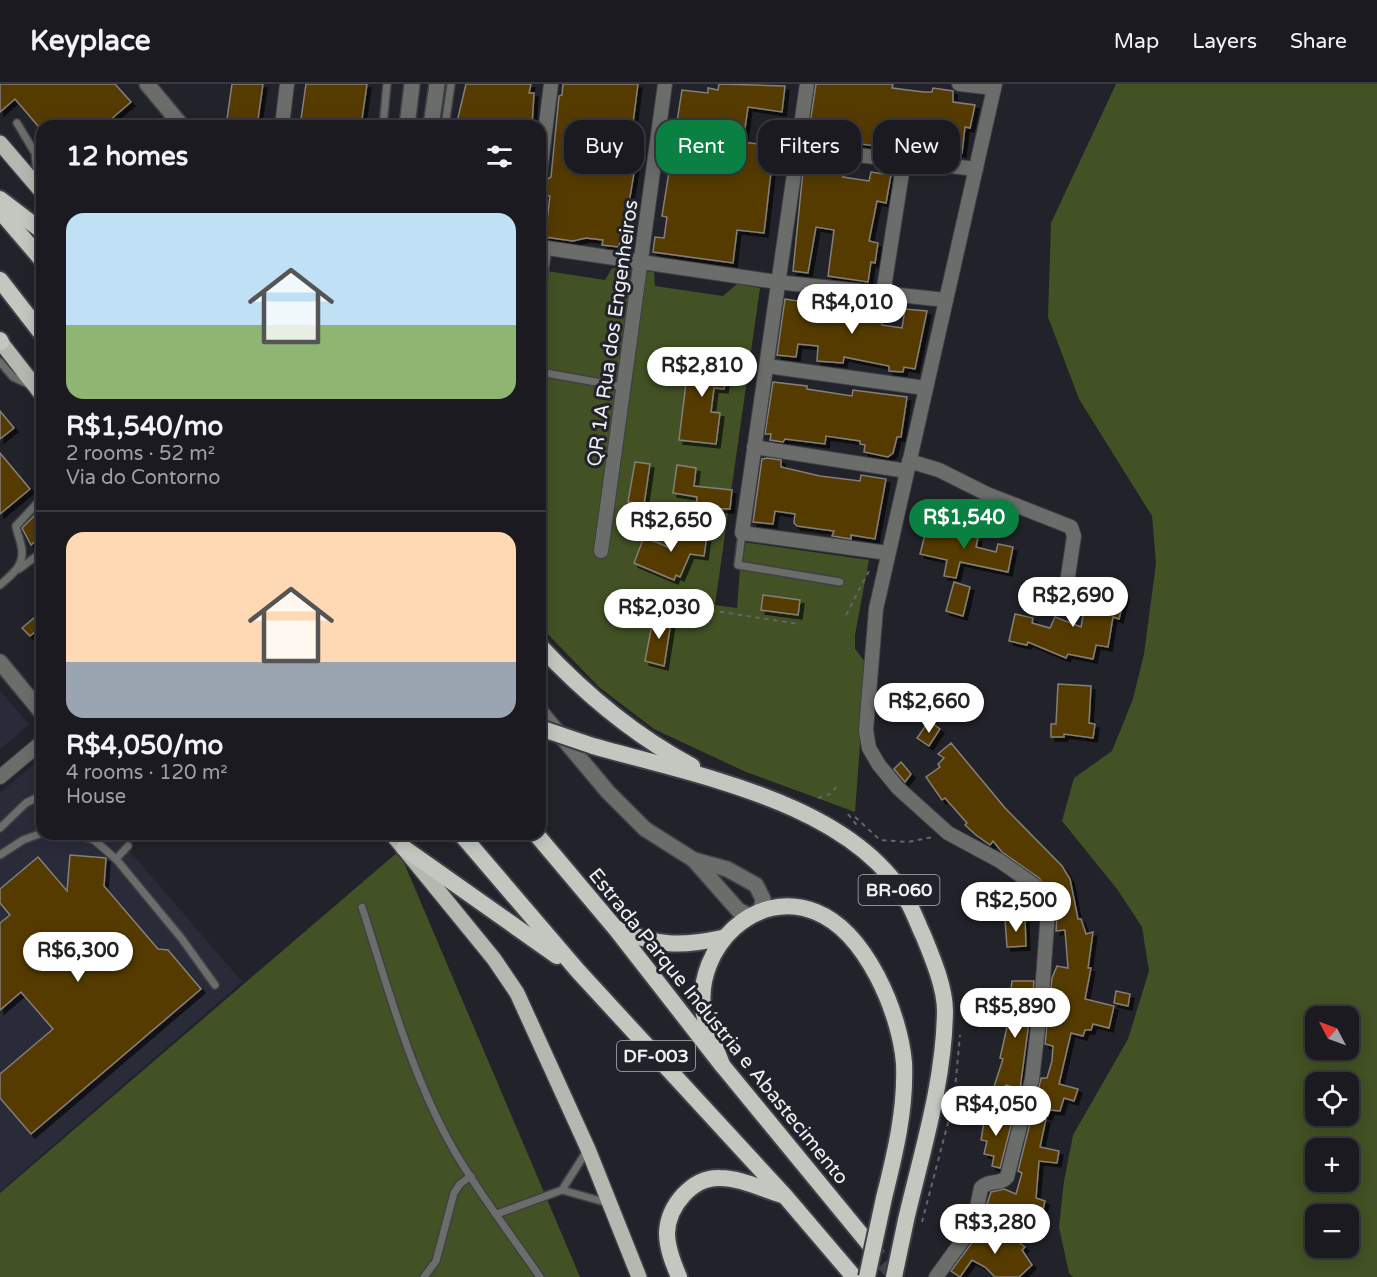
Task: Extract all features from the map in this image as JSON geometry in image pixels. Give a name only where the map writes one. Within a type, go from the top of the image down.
[{"type":"highway","points":[[0,199],[36,226]]},
{"type":"highway","points":[[0,211],[36,253]]},
{"type":"highway","points":[[0,280],[36,326]]},
{"type":"highway","points":[[546,653],[571,680],[610,715],[665,752],[714,778]]},
{"type":"highway","name":"BR-060","points":[[546,730],[593,746],[714,778],[824,823],[856,845],[884,870],[909,903],[928,947],[945,1008],[941,1073],[894,1277]]},
{"type":"highway","name":"DF-003","points":[[466,840],[578,971],[784,1196],[854,1277]]},
{"type":"highway","name":"Estrada Parque Indústria e Abastecimento","points":[[543,840],[868,1244]]},
{"type":"highway","points":[[404,848],[578,971]]},
{"type":"highway","points":[[616,929],[665,945],[691,945],[722,938],[755,913],[789,907],[815,911],[836,924],[865,956],[887,991],[904,1062],[901,1127],[867,1277]]},
{"type":"highway","points":[[722,938],[708,968],[703,1008],[722,1065]]},
{"type":"highway","points":[[679,1277],[670,1255],[667,1232],[672,1210],[684,1194],[700,1182],[719,1178],[740,1181],[784,1196]]},
{"type":"main road","points":[[0,143],[36,184]]},
{"type":"main road","points":[[0,341],[36,387]]},
{"type":"main road","points":[[397,840],[494,959],[517,993],[588,1149],[639,1277]]},
{"type":"street","points":[[147,84],[177,120]]},
{"type":"street","points":[[283,120],[287,84]]},
{"type":"street","points":[[546,124],[551,84]]},
{"type":"street","name":"QR 1A Rua dos Engenheiros","points":[[601,551],[665,84]]},
{"type":"street","points":[[802,120],[807,84]]},
{"type":"street","points":[[936,1277],[973,1226],[981,1188],[990,1182],[1003,1181],[1007,1177],[1032,1079],[1048,930],[1048,911],[1034,885],[1000,861],[948,833],[898,788],[879,765],[869,748],[866,730],[883,552],[908,466],[995,86],[959,84]]},
{"type":"street","points":[[408,120],[412,86],[437,87],[432,120]]},
{"type":"street","points":[[960,167],[976,169]]},
{"type":"street","points":[[794,174],[742,533],[883,552]]},
{"type":"street","points":[[883,294],[902,174]]},
{"type":"street","points":[[546,248],[777,282],[946,300]]},
{"type":"street","points":[[767,366],[925,388]]},
{"type":"street","points":[[754,447],[939,470],[987,494],[1071,527],[1074,536],[1067,583]]},
{"type":"street","points":[[0,662],[36,705]]},
{"type":"street","points":[[546,718],[645,829],[694,860],[738,910],[755,913],[763,899],[756,885],[727,869],[694,860]]},
{"type":"street","points":[[0,777],[36,747]]},
{"type":"lane","points":[[384,120],[387,84]]},
{"type":"lane","points":[[447,120],[451,84]]},
{"type":"lane","points":[[17,123],[35,153],[36,160]]},
{"type":"lane","points":[[0,362],[12,377],[36,389]]},
{"type":"lane","points":[[546,373],[624,387]]},
{"type":"lane","points":[[17,571],[22,552],[16,526],[36,504]]},
{"type":"lane","points":[[742,533],[738,565],[840,582]]},
{"type":"lane","points":[[0,585],[36,557]]},
{"type":"lane","points":[[0,828],[26,803],[36,798]]},
{"type":"lane","points":[[0,855],[23,840],[36,835]]},
{"type":"lane","points":[[94,840],[116,859],[182,939],[214,984]]},
{"type":"lane","points":[[116,859],[128,846]]},
{"type":"lane","points":[[362,907],[403,1034],[440,1121],[471,1176],[540,1277]]},
{"type":"lane","points":[[562,1190],[588,1149]]},
{"type":"lane","points":[[424,1277],[436,1262],[454,1193],[460,1184],[471,1176]]},
{"type":"lane","points":[[497,1214],[562,1190],[608,1203]]},
{"type":"path","points":[[846,615],[883,552]]},
{"type":"path","points":[[702,609],[799,624]]},
{"type":"path","points":[[818,798],[830,794],[838,784]]},
{"type":"path","points":[[855,817],[880,840],[908,842],[948,833]]},
{"type":"shaded area","points":[[0,691],[29,724],[0,749]]},
{"type":"shaded area","points":[[36,762],[36,840],[120,840],[242,982],[0,1191],[0,793]]},
{"type":"green space","points":[[1116,84],[1377,84],[1377,1277],[1073,1277],[1069,1273],[1059,1227],[1064,1181],[1073,1135],[1128,1039],[1149,971],[1142,927],[1117,889],[1062,821],[1074,778],[1112,751],[1133,699],[1144,654],[1156,563],[1152,516],[1079,399],[1048,317],[1051,223]]},
{"type":"green space","points":[[612,268],[654,272],[655,286],[723,296],[737,284],[760,288],[715,605],[737,608],[742,542],[869,560],[855,635],[855,649],[866,663],[855,812],[746,772],[654,729],[599,687],[546,632],[546,271],[605,280]]},
{"type":"green space","points":[[399,851],[580,1277],[0,1277],[0,1193]]},
{"type":"building","points":[[0,84],[115,84],[131,102],[110,120],[36,120],[36,124],[15,99],[0,112]]},
{"type":"building","points":[[232,84],[263,84],[258,120],[227,120]]},
{"type":"building","points":[[306,84],[367,84],[362,120],[301,120]]},
{"type":"building","points":[[466,84],[531,84],[529,93],[534,93],[532,120],[457,120]]},
{"type":"building","points":[[563,84],[638,84],[633,120],[564,120],[564,174],[634,174],[629,203],[632,203],[630,217],[624,216],[619,247],[602,245],[603,240],[586,238],[573,241],[546,237],[550,196],[546,196],[546,180],[551,177],[559,96],[562,95]]},
{"type":"building","points":[[719,84],[785,86],[782,112],[748,107],[746,121],[677,120],[682,90],[708,93],[708,88],[718,90]]},
{"type":"building","points":[[816,84],[893,84],[892,88],[924,92],[932,92],[933,88],[953,91],[953,102],[975,105],[970,128],[965,127],[962,153],[960,153],[960,120],[873,120],[873,146],[861,144],[861,120],[811,120]]},
{"type":"building","points":[[746,142],[758,144],[758,174],[771,174],[764,233],[737,230],[733,263],[653,252],[655,237],[664,238],[667,217],[662,216],[669,174],[746,174]]},
{"type":"building","points":[[871,172],[891,175],[886,203],[877,201],[869,241],[878,243],[875,263],[871,262],[868,282],[828,276],[834,230],[816,227],[808,273],[793,271],[803,174],[843,174],[843,177],[869,181]]},
{"type":"building","points":[[785,299],[804,302],[802,314],[822,317],[824,302],[864,307],[864,311],[883,314],[882,325],[902,328],[905,309],[927,311],[915,369],[904,367],[903,372],[889,371],[889,366],[844,357],[843,363],[817,361],[818,346],[798,344],[796,357],[777,355]]},
{"type":"building","points":[[694,351],[729,359],[724,389],[714,388],[711,412],[720,413],[716,444],[679,440],[688,367],[692,367]]},
{"type":"building","points":[[773,382],[807,386],[807,389],[852,396],[853,390],[907,397],[901,437],[897,437],[893,453],[888,457],[864,452],[865,445],[860,444],[860,441],[826,436],[825,444],[785,439],[783,442],[770,440],[771,434],[765,434]]},
{"type":"building","points":[[0,411],[14,428],[0,439]]},
{"type":"building","points":[[0,453],[30,489],[0,514]]},
{"type":"building","points":[[762,459],[781,460],[781,467],[820,476],[860,481],[861,475],[886,479],[875,539],[851,535],[851,539],[832,536],[834,531],[797,526],[794,523],[795,514],[775,511],[773,524],[753,522]]},
{"type":"building","points":[[635,462],[650,464],[644,504],[628,502]]},
{"type":"building","points":[[677,465],[696,468],[694,486],[732,490],[730,509],[696,508],[697,497],[673,493]]},
{"type":"building","points":[[36,514],[36,540],[31,545],[22,528]]},
{"type":"building","points":[[953,522],[976,527],[973,537],[978,538],[976,547],[996,552],[998,544],[1013,547],[1008,572],[960,562],[956,578],[944,576],[947,560],[920,554],[926,531],[949,537]]},
{"type":"building","points":[[673,528],[707,535],[704,556],[690,554],[680,577],[676,575],[674,580],[634,563],[644,537],[670,548]]},
{"type":"building","points":[[954,582],[970,587],[963,616],[946,611]]},
{"type":"building","points":[[1088,589],[1125,595],[1119,619],[1113,617],[1108,647],[1096,645],[1093,659],[1068,654],[1066,658],[1028,642],[1027,645],[1009,641],[1015,614],[1033,618],[1032,623],[1050,628],[1055,617],[1081,627]]},
{"type":"building","points":[[763,595],[800,600],[798,615],[761,610]]},
{"type":"building","points":[[654,614],[672,616],[664,666],[645,661]]},
{"type":"building","points":[[36,616],[36,631],[30,636],[22,628]]},
{"type":"building","points":[[1058,684],[1091,686],[1089,723],[1095,724],[1093,738],[1064,734],[1064,737],[1051,737],[1051,724],[1056,724]]},
{"type":"building","points":[[929,721],[940,729],[929,746],[917,738]]},
{"type":"building","points":[[951,743],[1005,808],[1062,866],[1070,879],[1078,919],[1081,919],[1086,934],[1093,932],[1088,968],[1091,968],[1085,999],[1114,1006],[1109,1028],[1093,1024],[1091,1030],[1085,1030],[1083,1036],[1071,1033],[1059,1084],[1078,1089],[1074,1101],[1064,1098],[1060,1111],[1050,1110],[1048,1116],[1033,1112],[1041,1078],[1047,1078],[1052,1061],[1053,1046],[1045,1044],[1052,978],[1057,966],[1068,968],[1065,930],[1056,931],[1057,916],[1062,908],[1049,886],[1045,887],[1039,878],[1002,852],[993,841],[990,845],[965,825],[967,823],[945,798],[942,800],[926,777],[940,767],[938,764],[944,758],[938,754]]},
{"type":"building","points":[[901,762],[911,774],[905,782],[894,769]]},
{"type":"building","points":[[70,855],[106,858],[104,886],[158,949],[168,950],[201,989],[31,1134],[0,1098],[0,1074],[53,1029],[21,992],[0,1010],[0,923],[10,915],[0,903],[0,889],[38,857],[67,891]]},
{"type":"building","points":[[1025,919],[1026,946],[1007,947],[1005,920]]},
{"type":"building","points":[[1012,981],[1034,981],[1020,1089],[1006,1085],[1002,1102],[990,1099],[1003,1059],[1000,1058],[1010,1014],[1008,1013]]},
{"type":"building","points":[[1116,991],[1130,994],[1128,1006],[1114,1003]]},
{"type":"building","points":[[985,1116],[1013,1118],[1000,1168],[992,1166],[994,1156],[984,1154],[987,1141],[981,1140]]},
{"type":"building","points":[[1031,1119],[1046,1119],[1040,1147],[1059,1151],[1057,1163],[1039,1161],[1036,1198],[1045,1201],[1041,1218],[987,1204],[991,1192],[1004,1189],[1016,1194],[1022,1173],[1018,1171]]},
{"type":"building","points":[[997,1226],[1025,1247],[1022,1250],[1032,1265],[1019,1277],[995,1277],[985,1267],[972,1260],[960,1277],[951,1271],[982,1229],[990,1235]]},
{"type":"tunnel","points":[[869,1244],[896,1277]]}]
